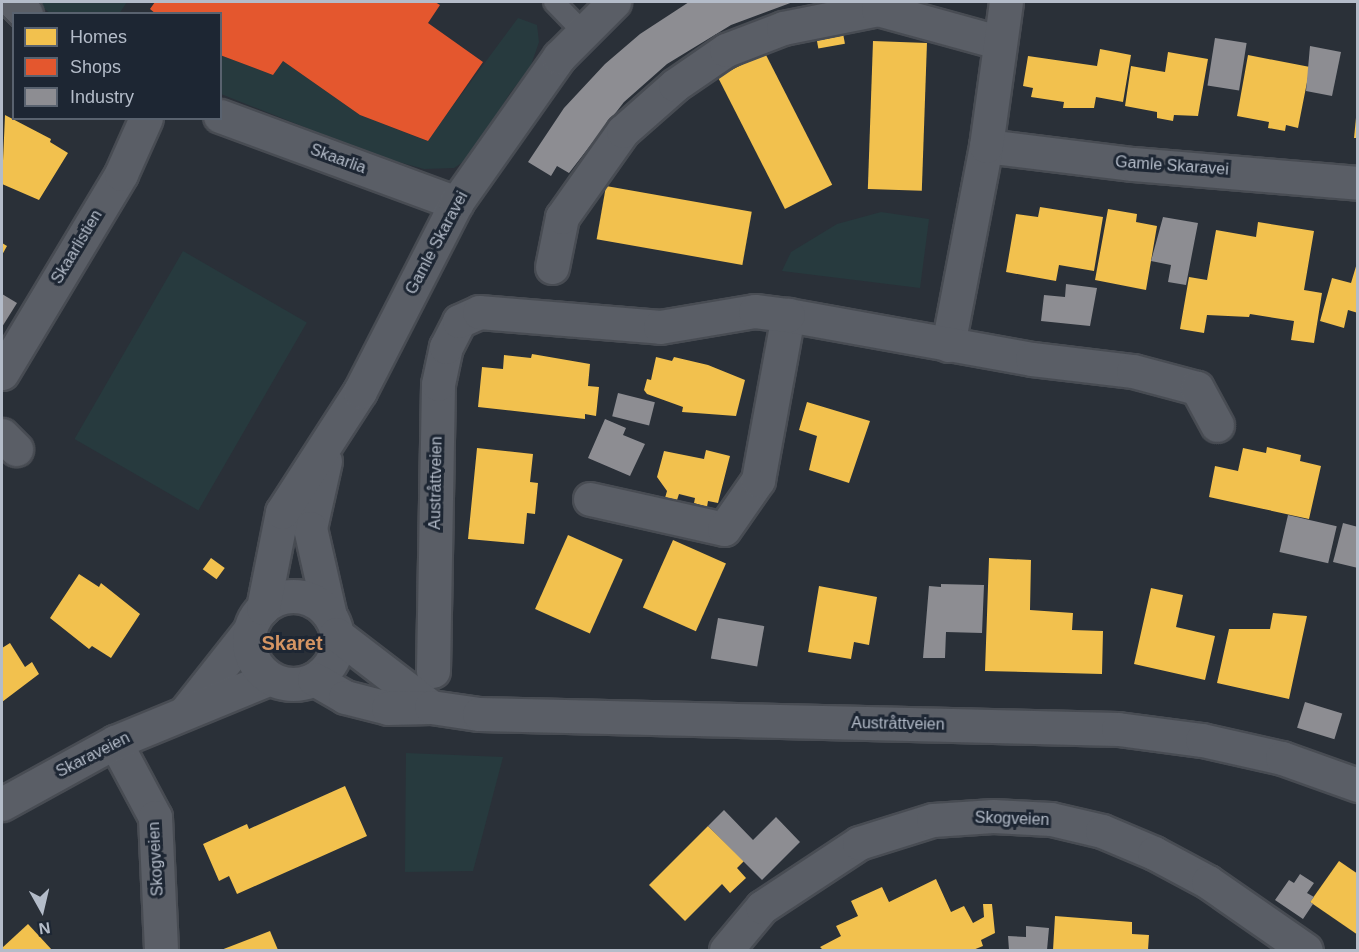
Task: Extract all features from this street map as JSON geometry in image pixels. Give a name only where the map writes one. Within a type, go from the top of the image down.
[{"type":"street","name":"Gamle Skaravei","points":[[256,619],[282,512],[329,444],[360,391],[456,203],[559,57],[614,2]]},
{"type":"street","points":[[948,345],[986,146],[998,42],[1006,2]]},
{"type":"street","points":[[552,267],[562,217],[623,131],[675,86],[726,50],[783,28],[878,9],[998,42]]},
{"type":"street","name":"Skaarlia","points":[[222,117],[456,203]]},
{"type":"street","name":"Skaarlistien","points":[[2,373],[121,174],[145,120]]},
{"type":"street","name":"Gamle Skaravei","points":[[986,146],[1133,164],[1358,183]]},
{"type":"street","name":"Austråttveien","points":[[433,671],[438,384],[446,347],[459,321],[479,312],[660,327],[755,311],[788,315]]},
{"type":"street","points":[[590,498],[724,529],[758,480],[788,315],[948,345],[1133,371],[1197,388],[1216,424]]},
{"type":"street","name":"Gamle Skaravei","points":[[329,444],[310,528],[333,625]]},
{"type":"street","name":"Austråttveien","points":[[256,619],[282,598],[303,597],[317,603],[333,625],[431,707]]},
{"type":"street","points":[[256,619],[254,663],[270,678],[294,684],[314,679],[327,668],[336,648],[333,625]]},
{"type":"street","name":"Skaraveien","points":[[186,711],[256,619]]},
{"type":"street","name":"Skaraveien","points":[[2,804],[115,742],[270,678]]},
{"type":"street","name":"Austråttveien","points":[[314,679],[345,697],[388,708],[431,707],[479,714],[1118,729],[1202,740],[1282,758],[1358,785]]},
{"type":"street","name":"Skogveien","points":[[115,742],[155,817],[161,951]]},
{"type":"street","name":"Skogveien","points":[[726,951],[762,907],[859,843],[933,820],[993,816],[1051,819],[1102,831],[1154,853],[1208,882],[1306,951]]},
{"type":"lane","points":[[554,2],[584,33]]},
{"type":"green space","points":[[35,2],[127,2],[120,12],[49,12]]},
{"type":"green space","points":[[518,18],[537,25],[539,42],[530,68],[510,93],[472,156],[454,168],[424,169],[377,156],[222,94],[222,56],[273,75],[283,61],[360,115],[427,141]]},
{"type":"green space","points":[[881,212],[929,219],[920,288],[782,271],[791,252],[837,224]]},
{"type":"green space","points":[[183,251],[307,322],[198,510],[75,439]]},
{"type":"green space","points":[[406,753],[503,757],[473,871],[405,872]]},
{"type":"building: Homes","points":[[843,33],[845,44],[818,49],[816,38]]},
{"type":"building: Homes","points":[[873,41],[927,43],[922,191],[868,189]]},
{"type":"building: Homes","points":[[1100,49],[1131,55],[1123,102],[1096,97],[1094,108],[1063,108],[1064,102],[1031,97],[1033,88],[1023,86],[1028,56],[1097,66]]},
{"type":"building: Homes","points":[[1168,52],[1208,59],[1198,116],[1174,115],[1173,121],[1157,118],[1157,112],[1125,106],[1131,66],[1165,72]]},
{"type":"building: Homes","points":[[765,53],[832,185],[785,209],[718,77]]},
{"type":"building: Homes","points":[[1248,55],[1310,67],[1298,128],[1286,125],[1285,131],[1268,128],[1269,122],[1237,116]]},
{"type":"building: Homes","points":[[5,115],[51,139],[50,142],[68,153],[39,200],[2,184]]},
{"type":"building: Homes","points":[[1356,118],[1358,118],[1358,138],[1354,138]]},
{"type":"building: Homes","points":[[606,186],[752,212],[742,265],[597,239]]},
{"type":"building: Homes","points":[[1040,207],[1103,217],[1094,271],[1059,265],[1056,281],[1006,272],[1016,214],[1038,217]]},
{"type":"building: Homes","points":[[1108,209],[1137,214],[1136,222],[1157,226],[1146,290],[1095,280]]},
{"type":"building: Homes","points":[[1258,222],[1314,231],[1304,290],[1322,293],[1314,343],[1291,340],[1294,321],[1250,314],[1249,317],[1207,315],[1204,333],[1180,329],[1189,277],[1207,280],[1216,230],[1256,237]]},
{"type":"building: Homes","points":[[2,243],[7,246],[2,255]]},
{"type":"building: Homes","points":[[1357,263],[1358,313],[1348,310],[1344,328],[1320,321],[1332,278],[1351,283]]},
{"type":"building: Homes","points":[[532,354],[590,364],[588,386],[599,387],[596,416],[585,414],[585,419],[478,407],[482,367],[503,369],[504,355],[531,358]]},
{"type":"building: Homes","points":[[656,357],[672,361],[674,357],[708,365],[745,380],[736,416],[682,412],[683,407],[647,394],[644,390],[647,379],[651,380]]},
{"type":"building: Homes","points":[[807,402],[870,421],[849,483],[809,470],[817,436],[799,430]]},
{"type":"building: Homes","points":[[1267,447],[1301,455],[1300,461],[1321,466],[1309,519],[1209,497],[1215,466],[1238,471],[1243,448],[1266,453]]},
{"type":"building: Homes","points":[[477,448],[533,454],[530,482],[538,483],[535,514],[527,513],[524,544],[468,539]]},
{"type":"building: Homes","points":[[706,450],[730,456],[718,503],[708,501],[707,507],[694,503],[695,498],[679,494],[677,500],[665,498],[667,491],[657,477],[664,451],[704,459]]},
{"type":"building: Homes","points":[[568,535],[623,559],[590,633],[535,609]]},
{"type":"building: Homes","points":[[673,540],[726,564],[696,631],[643,608]]},
{"type":"building: Homes","points":[[211,558],[225,568],[217,579],[203,569]]},
{"type":"building: Homes","points":[[989,558],[1031,560],[1030,610],[1073,613],[1072,630],[1103,631],[1102,674],[985,671]]},
{"type":"building: Homes","points":[[79,574],[99,587],[101,583],[140,614],[111,658],[92,646],[89,649],[50,618]]},
{"type":"building: Homes","points":[[819,586],[877,597],[869,645],[854,642],[851,659],[808,652]]},
{"type":"building: Homes","points":[[1151,588],[1183,595],[1176,627],[1215,636],[1205,680],[1134,664]]},
{"type":"building: Homes","points":[[1273,613],[1307,616],[1289,699],[1217,683],[1229,629],[1270,629]]},
{"type":"building: Homes","points":[[10,643],[25,667],[32,662],[39,674],[2,702],[2,648]]},
{"type":"building: Homes","points":[[345,786],[367,836],[237,894],[229,876],[219,881],[203,844],[247,824],[249,829]]},
{"type":"building: Homes","points":[[708,826],[744,861],[737,868],[746,878],[730,893],[722,884],[685,921],[649,885]]},
{"type":"building: Homes","points":[[1339,861],[1358,874],[1358,935],[1310,902]]},
{"type":"building: Homes","points":[[936,879],[951,912],[964,906],[973,923],[984,917],[983,904],[992,904],[995,933],[981,940],[983,946],[973,950],[823,950],[820,947],[841,936],[836,926],[858,916],[851,901],[882,887],[889,902]]},
{"type":"building: Homes","points":[[1055,916],[1132,922],[1132,934],[1149,935],[1148,950],[1053,950]]},
{"type":"building: Homes","points":[[28,924],[52,950],[2,950],[2,948]]},
{"type":"building: Homes","points":[[270,931],[278,950],[221,950]]},
{"type":"building: Shops","points":[[155,2],[435,2],[440,5],[428,23],[483,62],[428,141],[360,115],[283,61],[273,75],[222,56],[222,12],[154,12],[150,9]]},
{"type":"building: Industry","points":[[689,2],[793,2],[731,25],[667,64],[624,102],[569,173],[557,166],[551,176],[528,162],[564,108],[605,64],[640,34]]},
{"type":"building: Industry","points":[[1215,38],[1247,43],[1239,90],[1207,85]]},
{"type":"building: Industry","points":[[1310,46],[1341,52],[1332,96],[1306,91]]},
{"type":"building: Industry","points":[[1163,217],[1198,223],[1186,285],[1168,282],[1171,265],[1151,261]]},
{"type":"building: Industry","points":[[1066,284],[1097,288],[1090,326],[1041,321],[1044,295],[1065,297]]},
{"type":"building: Industry","points":[[2,294],[17,303],[2,327]]},
{"type":"building: Industry","points":[[618,393],[655,402],[649,425],[612,416]]},
{"type":"building: Industry","points":[[605,419],[626,428],[623,435],[645,444],[630,476],[588,458]]},
{"type":"building: Industry","points":[[1288,515],[1337,526],[1328,563],[1279,552]]},
{"type":"building: Industry","points":[[1343,523],[1358,527],[1358,568],[1333,562]]},
{"type":"building: Industry","points":[[941,584],[984,585],[982,633],[946,632],[945,658],[923,658],[929,586],[941,587]]},
{"type":"building: Industry","points":[[718,618],[764,626],[757,667],[711,658]]},
{"type":"building: Industry","points":[[1305,702],[1342,713],[1334,739],[1297,728]]},
{"type":"building: Industry","points":[[724,810],[753,840],[776,817],[800,842],[762,880],[708,826]]},
{"type":"building: Industry","points":[[1300,874],[1314,883],[1307,893],[1314,897],[1310,902],[1313,904],[1303,919],[1275,900],[1289,880],[1294,883]]},
{"type":"building: Industry","points":[[1026,926],[1049,928],[1047,950],[1009,950],[1008,936],[1026,937]]},
{"type":"district","name":"Skaret","points":[[292,643]]}]
